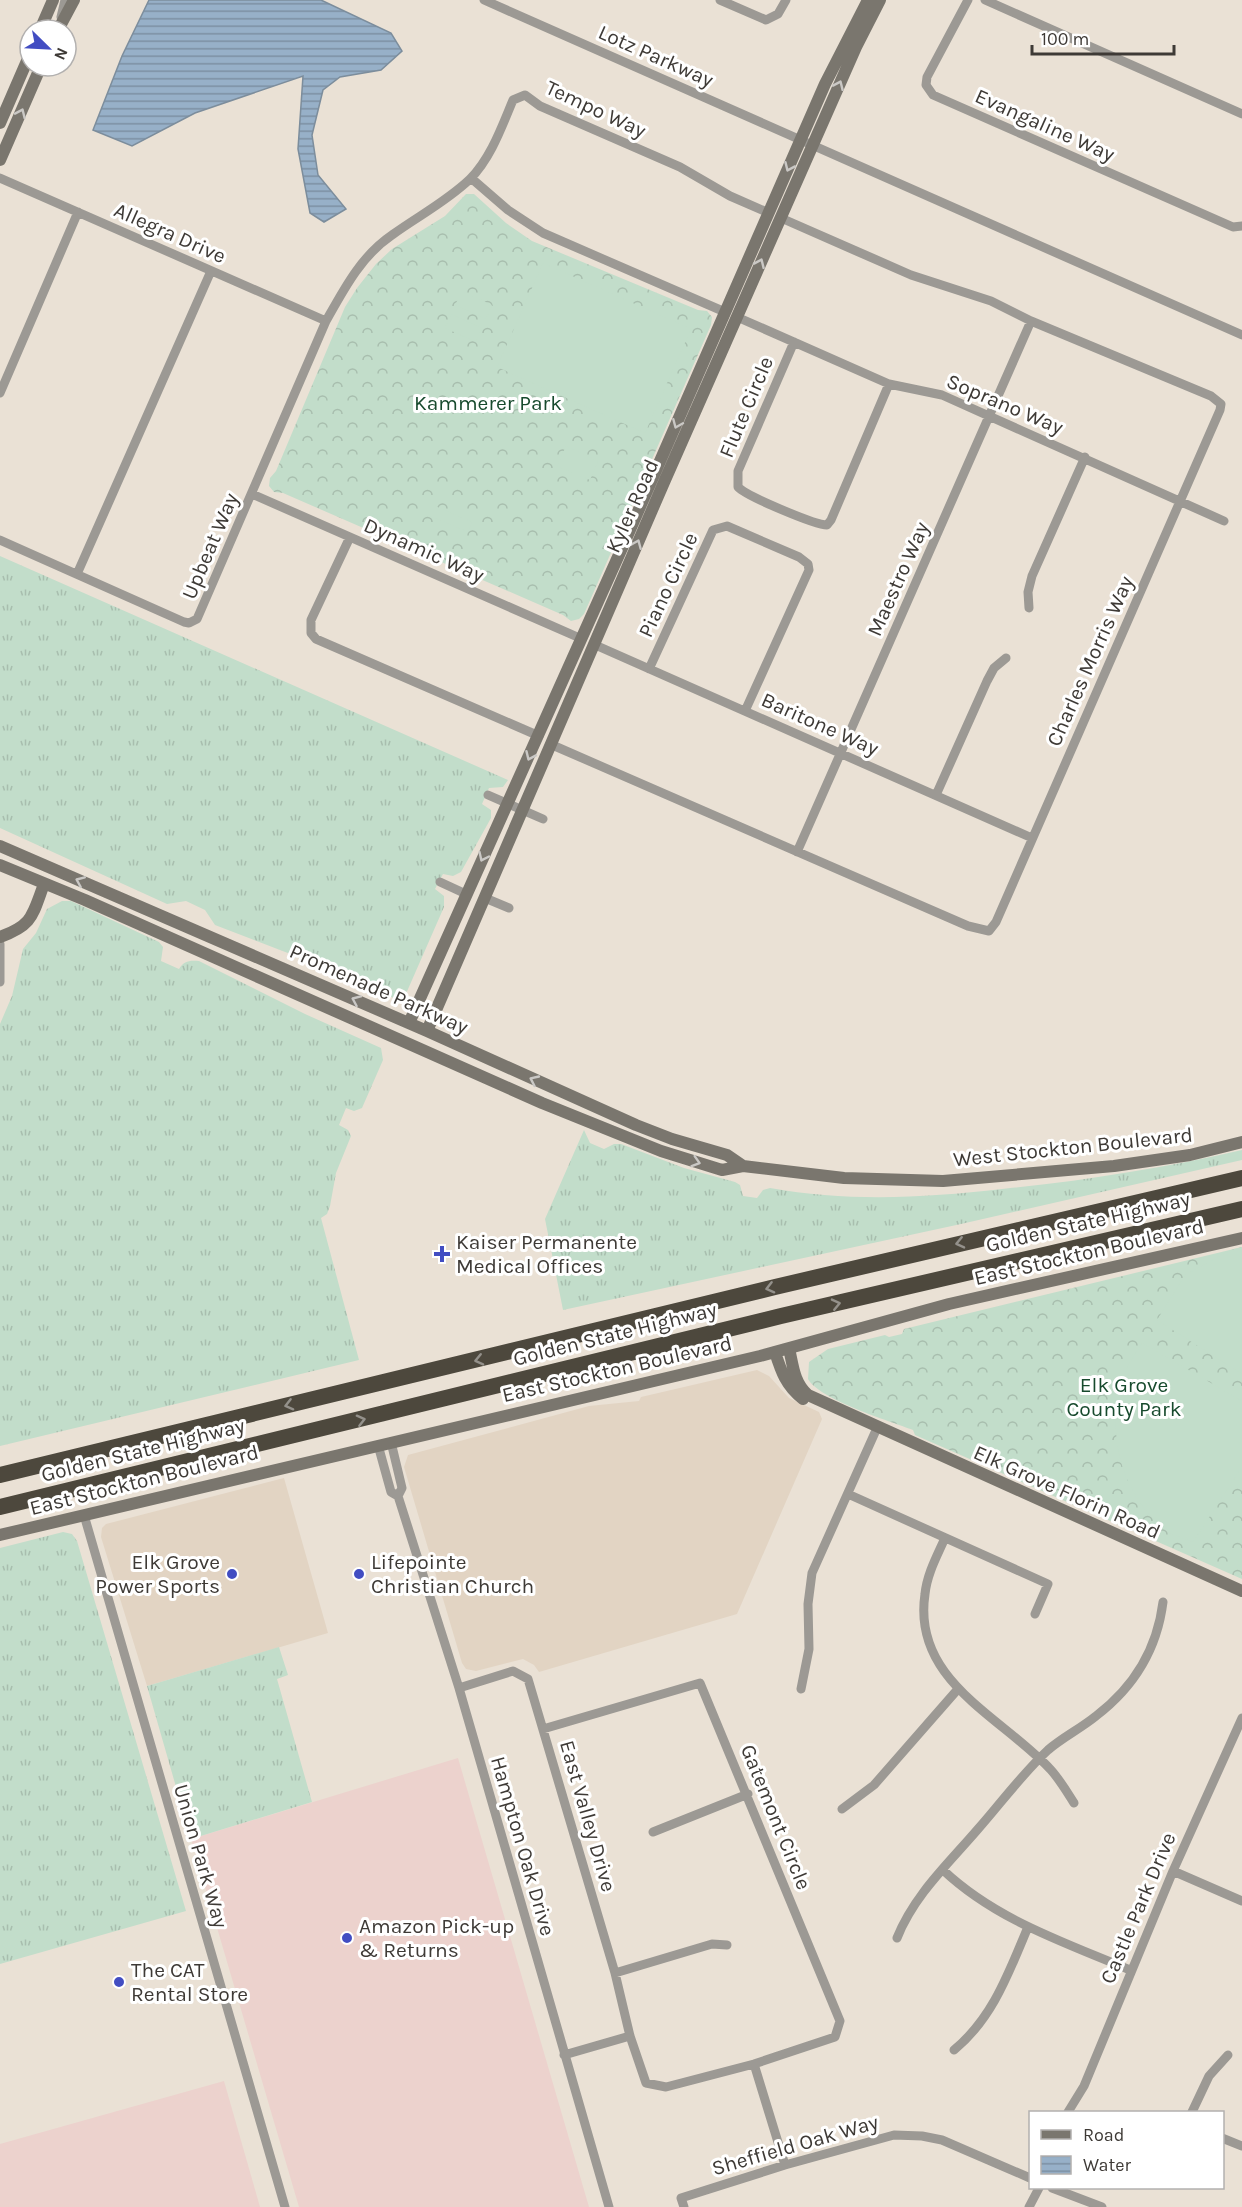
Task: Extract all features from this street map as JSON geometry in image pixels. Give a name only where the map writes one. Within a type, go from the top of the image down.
[{"type":"highway","name":"Golden State Highway","points":[[0,1475],[786,1284],[1242,1178]]},
{"type":"highway","name":"Golden State Highway","points":[[0,1507],[781,1316],[1242,1209]]},
{"type":"main road","points":[[45,18],[53,0]]},
{"type":"main road","points":[[64,18],[74,0]]},
{"type":"main road","name":"Kyler Road","points":[[428,1031],[551,741],[591,634],[616,576],[622,548],[775,215],[801,140],[836,61],[868,0]]},
{"type":"main road","name":"Kyler Road","points":[[409,1023],[539,736],[588,642],[694,416],[735,308],[746,265],[813,145],[880,0]]},
{"type":"main road","points":[[0,123],[20,78]]},
{"type":"main road","points":[[0,160],[36,78]]},
{"type":"main road","name":"Promenade Parkway","points":[[0,846],[672,1139],[727,1155],[743,1166]]},
{"type":"main road","name":"Promenade Parkway","points":[[0,865],[85,900],[542,1103],[606,1130],[711,1167],[723,1170],[743,1166],[844,1178],[943,1181]]},
{"type":"main road","points":[[0,937],[22,929],[31,917],[44,884]]},
{"type":"main road","points":[[447,985],[451,958],[473,906],[471,898],[466,894]]},
{"type":"main road","points":[[85,900],[107,904],[171,931],[178,932],[184,926]]},
{"type":"main road","points":[[180,942],[193,941],[255,968],[276,965]]},
{"type":"main road","points":[[542,1103],[549,1099],[596,1116],[609,1112]]},
{"type":"main road","points":[[606,1130],[612,1126],[620,1127],[665,1143],[672,1139]]},
{"type":"main road","name":"West Stockton Boulevard","points":[[943,1181],[1114,1166],[1190,1155],[1242,1142]]},
{"type":"main road","name":"East Stockton Boulevard","points":[[0,1535],[775,1352],[949,1304],[1242,1238]]},
{"type":"main road","name":"Elk Grove Florin Road","points":[[789,1348],[800,1388],[818,1400],[1242,1591]]},
{"type":"main road","name":"Elk Grove Florin Road","points":[[775,1352],[782,1374],[795,1393],[803,1400],[848,1420],[877,1428]]},
{"type":"street","points":[[60,18],[65,0]]},
{"type":"street","name":"Lotz Parkway","points":[[484,0],[1242,335]]},
{"type":"street","points":[[720,0],[766,20],[778,14],[786,0]]},
{"type":"street","name":"Evangaline Way","points":[[968,0],[927,77],[926,85],[933,95],[1233,227],[1242,226]]},
{"type":"street","points":[[985,0],[1242,114]]},
{"type":"street","name":"Tempo Way","points":[[326,321],[352,274],[370,254],[392,235],[418,220],[471,178],[495,142],[513,100],[525,95],[540,106],[680,167],[730,196],[775,215]]},
{"type":"street","name":"Allegra Drive","points":[[0,178],[326,321]]},
{"type":"street","name":"Soprano Way","points":[[471,178],[507,210],[543,233],[889,384],[942,395],[1224,521]]},
{"type":"street","points":[[0,393],[78,212]]},
{"type":"street","name":"Charles Morris Way","points":[[551,741],[797,852],[968,926],[989,932],[996,921],[1220,410],[1221,404],[1216,399],[1031,321],[991,301],[911,275],[775,215]]},
{"type":"street","points":[[77,574],[211,271]]},
{"type":"street","name":"Upbeat Way","points":[[0,540],[184,622],[194,622],[200,615],[326,321]]},
{"type":"street","name":"Maestro Way","points":[[797,852],[1031,321]]},
{"type":"street","name":"Flute Circle","points":[[794,342],[738,471],[738,488],[747,494],[813,523],[826,525],[831,520],[889,384]]},
{"type":"street","points":[[1029,608],[1028,592],[1032,576],[1085,457]]},
{"type":"street","name":"Dynamic Way","points":[[252,495],[588,642]]},
{"type":"street","name":"Piano Circle","points":[[649,669],[713,530],[727,526],[805,559],[809,570],[745,711]]},
{"type":"street","points":[[350,537],[311,621],[311,633],[316,639],[539,736]]},
{"type":"street","name":"Baritone Way","points":[[588,642],[1032,838]]},
{"type":"street","points":[[936,795],[987,681],[994,668],[1006,657]]},
{"type":"street","points":[[488,795],[543,819]]},
{"type":"street","points":[[440,882],[466,894]]},
{"type":"street","points":[[485,898],[509,909]]},
{"type":"street","points":[[0,944],[0,982]]},
{"type":"street","points":[[801,1689],[809,1649],[810,1583],[877,1428]]},
{"type":"street","name":"Hampton Oak Drive","points":[[391,1442],[402,1488],[398,1496]]},
{"type":"street","name":"Hampton Oak Drive","points":[[378,1445],[391,1492],[398,1496],[459,1688],[609,2207]]},
{"type":"street","points":[[848,1494],[1048,1584],[1035,1614]]},
{"type":"street","name":"Union Park Way","points":[[84,1515],[285,2207]]},
{"type":"street","points":[[945,1538],[927,1582],[924,1617],[928,1640],[936,1661],[958,1689],[1051,1769],[1074,1803]]},
{"type":"street","points":[[897,1938],[912,1906],[1039,1759],[1063,1737],[1094,1718],[1133,1680],[1150,1654],[1157,1634],[1163,1602]]},
{"type":"street","name":"East Valley Drive","points":[[459,1688],[513,1671],[528,1679],[615,1973],[630,2036],[646,2083],[666,2087],[754,2064]]},
{"type":"street","name":"Gatemont Circle","points":[[543,1729],[700,1683],[748,1794],[840,2021],[835,2037],[754,2064]]},
{"type":"street","points":[[842,1809],[866,1793],[958,1689]]},
{"type":"street","name":"Castle Park Drive","points":[[1069,2111],[1084,2085],[1130,1970],[1242,1718]]},
{"type":"street","points":[[653,1832],[748,1794]]},
{"type":"street","points":[[943,1870],[976,1898],[1029,1927],[1130,1970]]},
{"type":"street","points":[[1173,1871],[1242,1901]]},
{"type":"street","points":[[954,2050],[977,2028],[991,2009],[1029,1927]]},
{"type":"street","points":[[615,1973],[712,1944],[727,1945]]},
{"type":"street","points":[[564,2055],[630,2036]]},
{"type":"street","points":[[1192,2111],[1209,2076],[1228,2055]]},
{"type":"street","points":[[754,2064],[784,2165]]},
{"type":"street","name":"Sheffield Oak Way","points":[[684,2207],[681,2198],[879,2137],[906,2134],[960,2146],[1029,2178]]},
{"type":"street","points":[[1224,2139],[1242,2146]]},
{"type":"street","points":[[1029,2207],[1038,2189]]},
{"type":"street","points":[[1057,2189],[1102,2207]]},
{"type":"shaded area","points":[[757,1370],[769,1376],[789,1398],[819,1412],[822,1419],[737,1614],[539,1672],[534,1665],[523,1659],[476,1671],[466,1669],[462,1663],[404,1467],[408,1455],[589,1406],[639,1401],[641,1397]]},
{"type":"shaded area","points":[[284,1478],[328,1633],[147,1686],[101,1537],[102,1528],[106,1524]]},
{"type":"shaded area","points":[[458,1758],[589,2207],[299,2207],[191,1839]]},
{"type":"shaded area","points":[[224,2081],[260,2207],[0,2207],[0,2144]]},
{"type":"green space","name":"Kammerer Park","points":[[466,194],[474,194],[506,223],[532,241],[698,310],[707,311],[712,317],[711,325],[584,614],[579,619],[571,621],[563,615],[283,493],[274,492],[269,486],[270,478],[276,471],[345,307],[357,288],[376,264],[392,249],[445,216]]},
{"type":"green space","points":[[543,263],[691,329],[645,433],[497,367]]},
{"type":"green space","points":[[462,291],[492,305],[486,319],[455,305]]},
{"type":"green space","points":[[451,314],[482,328],[476,342],[445,328]]},
{"type":"green space","points":[[566,446],[598,461],[590,480],[557,466]]},
{"type":"green space","points":[[433,505],[472,522],[468,532],[428,515]]},
{"type":"green space","points":[[0,556],[508,780],[503,787],[489,788],[482,804],[491,810],[491,818],[461,872],[453,876],[443,874],[435,889],[444,896],[444,907],[405,996],[396,999],[306,960],[215,925],[205,910],[186,901],[167,904],[0,828]]},
{"type":"green space","points":[[62,901],[71,901],[159,942],[163,947],[161,961],[179,969],[187,962],[199,961],[305,1014],[381,1048],[383,1060],[362,1108],[354,1111],[346,1108],[339,1125],[348,1130],[351,1136],[336,1173],[330,1206],[327,1214],[321,1218],[359,1360],[0,1446],[0,1024],[12,996],[23,949],[36,933],[47,909]]},
{"type":"green space","points":[[584,1130],[590,1143],[604,1149],[614,1144],[621,1144],[684,1168],[735,1182],[740,1185],[743,1196],[757,1198],[763,1190],[770,1188],[857,1197],[944,1195],[1093,1178],[1183,1163],[1242,1150],[1242,1160],[961,1224],[563,1310],[545,1219]]},
{"type":"green space","name":"Elk Grove County Park","points":[[1242,1247],[1242,1579],[915,1435],[913,1430],[840,1402],[826,1395],[808,1379],[809,1362],[828,1349],[885,1335],[889,1337],[902,1334],[904,1329]]},
{"type":"green space","points":[[1242,1247],[1242,1374],[1157,1320],[1185,1275],[1231,1250]]},
{"type":"green space","points":[[1142,1343],[1242,1401],[1242,1467],[1193,1542],[1167,1531],[1149,1514],[1136,1496],[1120,1458],[1116,1437],[1118,1396],[1126,1371]]},
{"type":"green space","points":[[63,1532],[72,1534],[77,1541],[186,1911],[0,1964],[0,1548]]},
{"type":"green space","points":[[279,1647],[288,1675],[277,1679],[312,1802],[191,1839],[147,1686]]},
{"type":"water","points":[[149,0],[321,0],[391,33],[402,51],[381,70],[340,77],[323,90],[312,135],[318,175],[346,209],[324,222],[310,213],[298,149],[303,76],[195,113],[132,146],[93,130],[122,56]]},
{"type":"place","name":"Kaiser Permanente Medical Offices","points":[[442,1254]]},
{"type":"place","name":"Elk Grove Power Sports","points":[[232,1574]]},
{"type":"place","name":"Lifepointe Christian Church","points":[[359,1574]]},
{"type":"place","name":"Amazon Pick-up & Returns","points":[[347,1938]]},
{"type":"place","name":"The CAT Rental Store","points":[[119,1982]]}]
